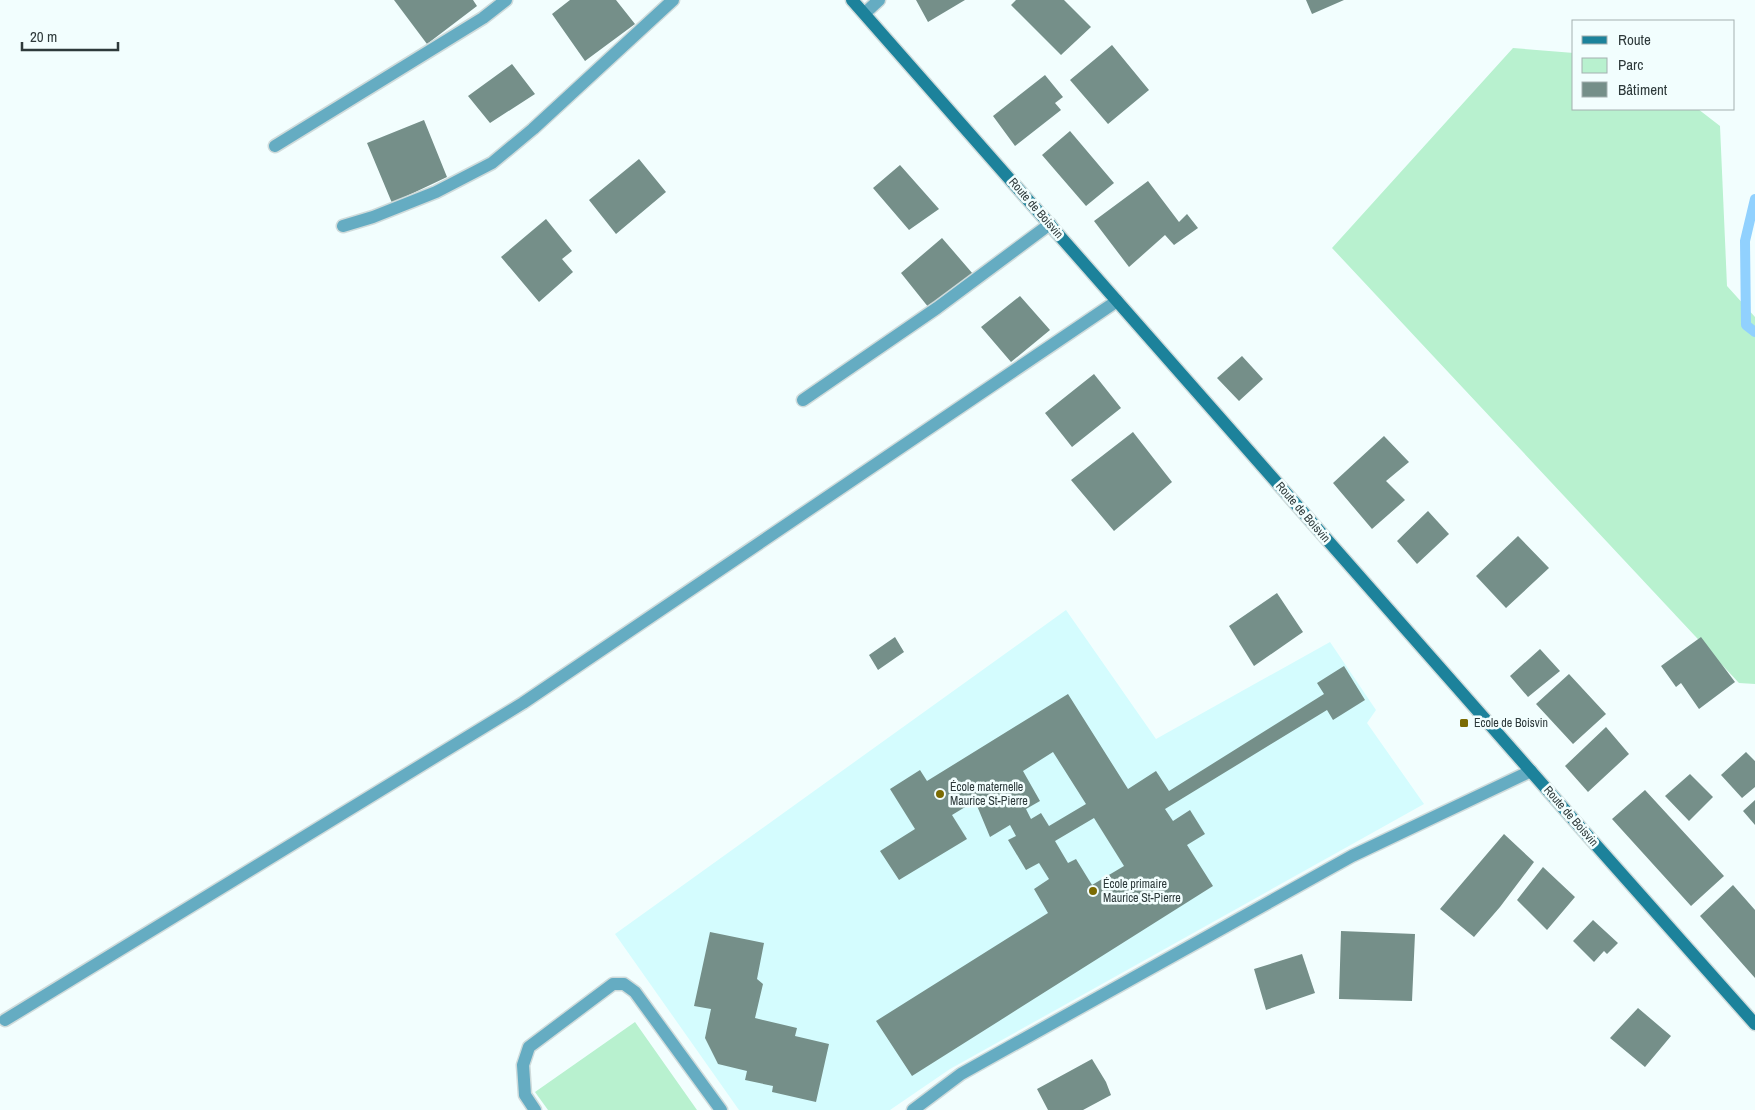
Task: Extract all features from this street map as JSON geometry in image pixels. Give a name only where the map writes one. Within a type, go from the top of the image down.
[{"type":"main road","name":"Route de Boisvin","points":[[852,0],[1755,1024]]},
{"type":"street","points":[[275,146],[484,18],[506,0]]},
{"type":"street","points":[[344,226],[373,217],[436,192],[492,163],[533,129],[673,0]]},
{"type":"street","points":[[865,13],[879,0]]},
{"type":"street","points":[[803,400],[937,308],[1050,224]]},
{"type":"street","points":[[5,1020],[523,703],[1117,301]]},
{"type":"street","points":[[913,1110],[960,1074],[1343,860],[1531,771]]},
{"type":"street","points":[[535,1110],[525,1095],[523,1065],[529,1047],[612,984],[624,984],[636,992],[720,1110]]},
{"type":"shaded area","name":"École primaire Maurice St-Pierre","points":[[1066,610],[1156,739],[1330,642],[1376,710],[1367,723],[1424,804],[950,1069],[890,1110],[739,1110],[615,934]]},
{"type":"green space","points":[[1513,48],[1572,53],[1572,110],[1699,110],[1720,126],[1727,286],[1755,317],[1755,684],[1739,683],[1332,248]]},
{"type":"green space","points":[[635,1022],[697,1110],[548,1110],[535,1092]]},
{"type":"building","points":[[394,0],[473,0],[477,6],[427,44]]},
{"type":"building","points":[[570,0],[616,0],[635,24],[585,61],[552,14]]},
{"type":"building","points":[[916,0],[965,0],[928,22]]},
{"type":"building","points":[[1016,0],[1064,0],[1091,27],[1061,55],[1011,5]]},
{"type":"building","points":[[1306,0],[1344,0],[1312,14]]},
{"type":"building","points":[[1112,45],[1149,90],[1108,124],[1070,80]]},
{"type":"building","points":[[512,64],[535,94],[490,123],[468,96]]},
{"type":"building","points":[[1045,75],[1063,97],[1055,103],[1061,110],[1015,146],[993,116]]},
{"type":"building","points":[[424,120],[447,177],[392,203],[367,143]]},
{"type":"building","points":[[1070,131],[1114,183],[1086,206],[1042,155]]},
{"type":"building","points":[[639,159],[666,192],[616,234],[589,200]]},
{"type":"building","points":[[900,165],[939,209],[909,230],[873,188]]},
{"type":"building","points":[[1148,181],[1179,222],[1187,214],[1198,228],[1174,245],[1165,235],[1129,267],[1094,221]]},
{"type":"building","points":[[546,219],[572,251],[562,259],[573,272],[539,302],[501,257]]},
{"type":"building","points":[[942,238],[973,274],[929,308],[901,273]]},
{"type":"building","points":[[1020,296],[1050,330],[1011,362],[981,327]]},
{"type":"building","points":[[1242,356],[1263,379],[1239,401],[1217,378]]},
{"type":"building","points":[[1094,374],[1121,408],[1072,447],[1045,413]]},
{"type":"building","points":[[1133,432],[1172,482],[1114,531],[1071,480]]},
{"type":"building","points":[[1384,436],[1409,462],[1386,481],[1405,500],[1372,529],[1333,483]]},
{"type":"building","points":[[1428,511],[1449,534],[1417,564],[1397,541]]},
{"type":"building","points":[[1518,536],[1549,568],[1506,608],[1476,576]]},
{"type":"building","points":[[1277,593],[1303,632],[1254,666],[1229,626]]},
{"type":"building","points":[[895,637],[904,652],[878,670],[869,655]]},
{"type":"building","points":[[1701,637],[1735,682],[1699,709],[1681,683],[1676,687],[1661,666]]},
{"type":"building","points":[[1540,649],[1560,671],[1528,697],[1510,676]]},
{"type":"building","points":[[1344,666],[1365,700],[1333,720],[1327,710],[1165,809],[1173,821],[1190,810],[1205,834],[1187,845],[1213,886],[912,1076],[876,1021],[1048,913],[1034,889],[1049,879],[1039,863],[1026,870],[1008,840],[1016,836],[1010,825],[990,837],[975,801],[952,815],[967,839],[899,880],[880,851],[915,829],[890,789],[920,770],[927,781],[1068,694],[1128,789],[1156,771],[1169,791],[1324,694],[1317,683]],"holes":[[[1053,752],[1086,804],[1049,826],[1041,813],[1031,819],[1026,809],[1040,801],[1023,771]],[[1094,818],[1124,866],[1092,885],[1076,859],[1068,863],[1055,841]]]},
{"type":"building","points":[[1569,674],[1606,714],[1573,744],[1536,704]]},
{"type":"building","points":[[1606,727],[1629,754],[1588,792],[1565,766]]},
{"type":"building","points":[[1746,752],[1755,761],[1755,787],[1742,798],[1721,775]]},
{"type":"building","points":[[1690,774],[1713,797],[1689,821],[1665,796]]},
{"type":"building","points":[[1645,790],[1724,876],[1691,906],[1612,819]]},
{"type":"building","points":[[1755,800],[1755,825],[1743,811]]},
{"type":"building","points":[[1504,834],[1534,862],[1500,907],[1474,937],[1440,909]]},
{"type":"building","points":[[1543,867],[1575,897],[1547,930],[1517,900]]},
{"type":"building","points":[[1733,885],[1755,910],[1755,978],[1700,916]]},
{"type":"building","points":[[1593,920],[1618,943],[1607,954],[1604,951],[1594,962],[1573,941]]},
{"type":"building","points":[[1341,931],[1415,934],[1412,1001],[1339,999]]},
{"type":"building","points":[[710,932],[764,943],[757,979],[763,984],[755,1018],[797,1028],[795,1036],[829,1044],[816,1102],[772,1092],[773,1086],[745,1080],[747,1071],[718,1064],[705,1038],[711,1009],[694,1006]]},
{"type":"building","points":[[1302,954],[1315,993],[1266,1010],[1254,969]]},
{"type":"building","points":[[1638,1008],[1671,1036],[1645,1067],[1610,1038]]},
{"type":"building","points":[[1092,1059],[1106,1082],[1111,1095],[1083,1110],[1048,1110],[1037,1089]]},
{"type":"waterway","points":[[1755,199],[1745,241],[1746,325],[1755,332]]},
{"type":"place","name":"Ecole de Boisvin","points":[[1464,723]]},
{"type":"place","name":"École maternelle Maurice St-Pierre","points":[[940,794]]},
{"type":"place","name":"École primaire Maurice St-Pierre","points":[[1093,891]]}]
